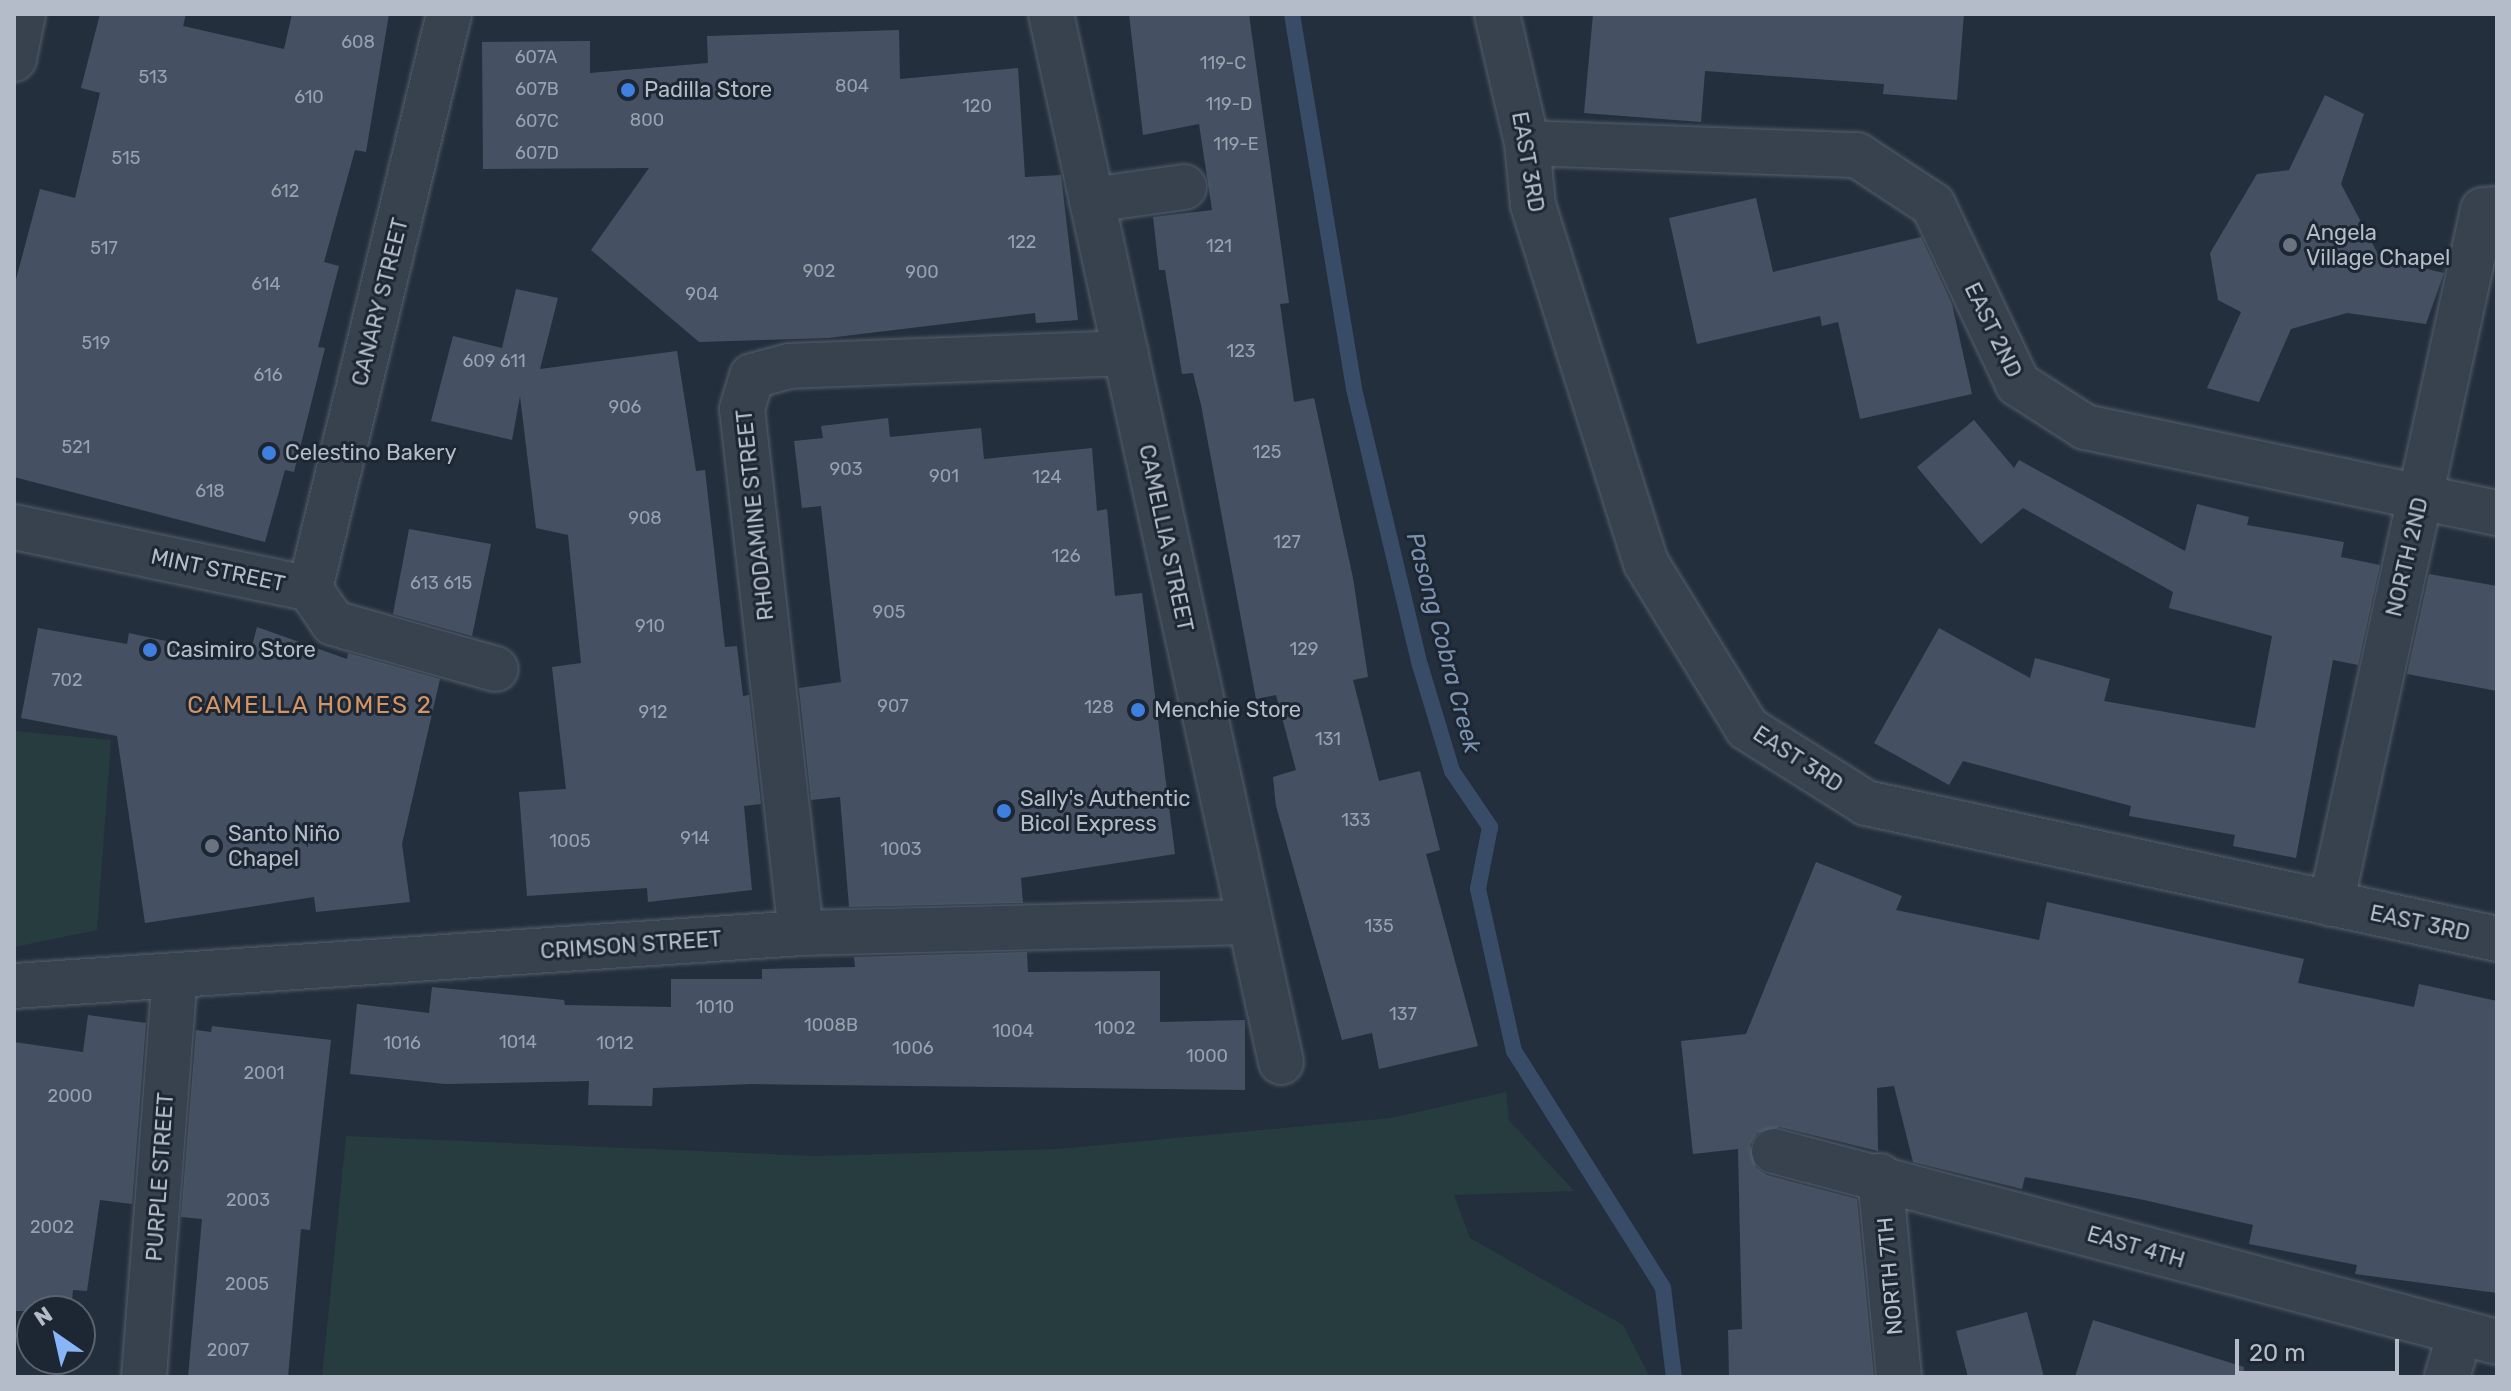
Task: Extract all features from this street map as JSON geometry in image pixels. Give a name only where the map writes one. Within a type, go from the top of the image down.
[{"type":"street","points":[[14,59],[23,14]]},
{"type":"street","name":"CANARY STREET","points":[[310,589],[449,14]]},
{"type":"street","name":"CAMELLIA STREET","points":[[1051,14],[1281,1062]]},
{"type":"street","name":"EAST 3RD","points":[[1497,14],[1527,143],[1533,205],[1646,563],[1747,728],[1866,803],[2497,939]]},
{"type":"street","name":"EAST 2ND","points":[[1527,143],[1857,155],[1933,205],[2018,384],[2085,427],[2497,513]]},
{"type":"street","points":[[1092,200],[1184,187]]},
{"type":"street","name":"NORTH 2ND","points":[[2331,904],[2420,498],[2490,209]]},
{"type":"street","name":"RHODAMINE STREET","points":[[801,933],[742,409],[752,376],[790,366],[1126,353]]},
{"type":"street","name":"MINT STREET","points":[[14,527],[310,589],[333,623],[496,669]]},
{"type":"street","name":"CRIMSON STREET","points":[[14,986],[801,933],[1249,922]]},
{"type":"street","name":"PURPLE STREET","points":[[144,1377],[175,977]]},
{"type":"street","name":"EAST 4TH","points":[[1774,1151],[1880,1176],[2468,1352]]},
{"type":"street","name":"NORTH 7TH","points":[[1880,1176],[1899,1377]]},
{"type":"green space","points":[[14,731],[111,740],[97,930],[14,947]]},
{"type":"green space","points":[[1506,1092],[1509,1120],[1574,1191],[1454,1195],[1470,1238],[1623,1325],[1650,1377],[322,1377],[346,1136],[814,1156],[1058,1149],[1391,1118]]},
{"type":"building","points":[[100,14],[186,14],[183,26],[284,49],[292,14],[389,14],[366,152],[355,150],[324,262],[339,266],[318,347],[325,348],[294,472],[285,470],[265,542],[14,477],[14,287],[40,189],[75,198],[100,93],[81,88]]},
{"type":"building","points":[[1129,14],[1249,14],[1289,303],[1280,304],[1294,402],[1314,398],[1353,578],[1368,677],[1353,680],[1379,781],[1420,771],[1440,850],[1426,854],[1478,1046],[1379,1069],[1372,1033],[1342,1040],[1276,806],[1273,777],[1296,770],[1276,695],[1256,699],[1201,405],[1193,373],[1182,374],[1165,270],[1159,270],[1153,217],[1212,210],[1199,124],[1143,135]]},
{"type":"building","points":[[1593,14],[1964,14],[1957,100],[1883,94],[1884,84],[1705,71],[1701,122],[1584,113]]},
{"type":"building","points":[[899,30],[900,79],[1018,68],[1025,177],[1061,175],[1078,320],[1036,323],[1035,313],[828,338],[699,342],[591,250],[649,168],[483,169],[482,42],[590,41],[590,73],[708,63],[707,36]]},
{"type":"building","name":"Angela Village Chapel","points":[[2325,95],[2364,114],[2341,184],[2380,258],[2444,273],[2426,324],[2347,313],[2291,329],[2259,402],[2207,388],[2241,312],[2218,300],[2210,253],[2257,174],[2289,170]]},
{"type":"building","points":[[1756,198],[1773,272],[1921,237],[1952,304],[1972,394],[1860,419],[1838,322],[1822,326],[1820,316],[1697,344],[1669,218]]},
{"type":"building","points":[[516,289],[558,298],[540,369],[677,351],[696,471],[705,470],[725,647],[737,646],[743,696],[749,695],[761,804],[744,806],[752,890],[648,902],[647,888],[527,896],[519,792],[566,789],[552,667],[581,663],[568,535],[536,528],[520,396],[512,440],[431,421],[453,336],[502,348]]},
{"type":"building","points":[[888,418],[890,437],[981,428],[984,459],[1092,448],[1097,511],[1107,509],[1115,596],[1142,593],[1175,854],[1021,878],[1023,903],[849,907],[840,797],[811,800],[799,688],[841,682],[821,506],[802,508],[794,441],[823,438],[821,426]]},
{"type":"building","points":[[1974,420],[2014,468],[2019,460],[2185,551],[2197,504],[2249,517],[2247,525],[2344,542],[2341,557],[2380,565],[2358,665],[2333,660],[2296,858],[2233,846],[2235,835],[2129,816],[2131,806],[1963,761],[1949,785],[1874,743],[1939,628],[2030,678],[2035,658],[2110,679],[2104,701],[2255,728],[2272,636],[2169,608],[2173,592],[2023,508],[1981,544],[1917,467]]},
{"type":"building","points":[[409,529],[491,544],[472,636],[393,614]]},
{"type":"building","points":[[2429,574],[2497,586],[2497,691],[2407,674]]},
{"type":"building","points":[[257,627],[347,659],[348,653],[440,679],[402,844],[410,902],[316,912],[314,897],[145,923],[117,736],[21,718],[38,628],[127,644],[129,633],[231,655],[234,642],[252,646]]},
{"type":"building","points":[[1816,862],[1902,896],[1896,910],[2039,940],[2047,902],[2304,959],[2298,983],[2414,1007],[2419,984],[2497,1001],[2497,1293],[2355,1274],[2357,1265],[2249,1244],[2253,1225],[2144,1200],[2025,1177],[2022,1189],[1913,1162],[1894,1086],[1877,1088],[1878,1151],[1780,1127],[1757,1133],[1750,1145],[1756,1168],[1767,1175],[1857,1199],[1874,1377],[1729,1377],[1728,1330],[1742,1329],[1738,1149],[1693,1154],[1681,1041],[1746,1034]]},
{"type":"building","points":[[1027,952],[1028,972],[1160,971],[1160,1022],[1245,1020],[1245,1090],[751,1084],[653,1088],[652,1106],[588,1105],[589,1081],[445,1084],[350,1074],[357,1004],[429,1013],[432,987],[564,1000],[565,1005],[671,1007],[671,979],[762,979],[762,969],[855,967],[854,957]]},
{"type":"building","points":[[88,1015],[146,1023],[132,1204],[100,1200],[87,1291],[73,1290],[73,1295],[16,1295],[14,1311],[14,1042],[83,1052]]},
{"type":"building","points":[[212,1026],[331,1040],[310,1230],[301,1229],[288,1377],[188,1377],[202,1219],[181,1217],[196,1030],[211,1032]]},
{"type":"building","points":[[2027,1312],[2044,1377],[1968,1377],[1956,1331]]},
{"type":"building","points":[[2093,1320],[2244,1367],[2243,1377],[2075,1377]]},
{"type":"waterway","name":"Pasong Cobra Creek","points":[[1292,14],[1354,389],[1420,665],[1452,771],[1490,827],[1478,889],[1514,1051],[1663,1288],[1674,1377]]},
{"type":"place","name":"Padilla Store","points":[[628,90]]},
{"type":"place","name":"Angela Village Chapel","points":[[2290,245]]},
{"type":"place","name":"Celestino Bakery","points":[[269,453]]},
{"type":"place","name":"Casimiro Store","points":[[150,650]]},
{"type":"place","name":"Menchie Store","points":[[1138,710]]},
{"type":"place","name":"Sally's Authentic Bicol Express","points":[[1004,811]]},
{"type":"place","name":"Santo Niño Chapel","points":[[212,846]]},
{"type":"district","name":"CAMELLA HOMES 2","points":[[310,706]]}]
